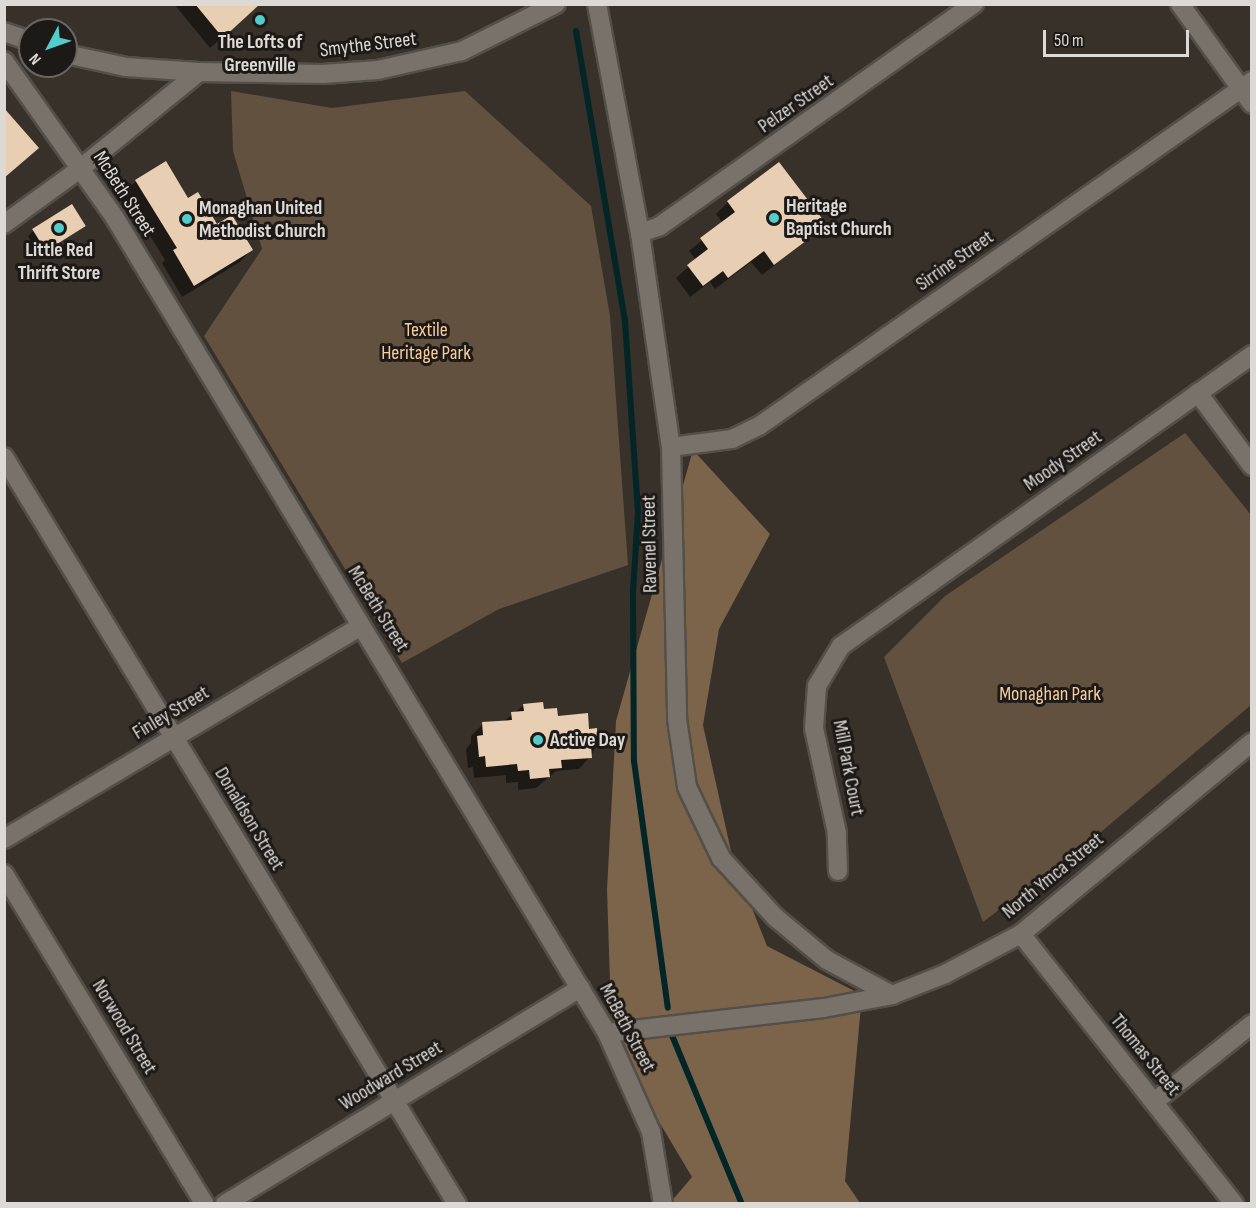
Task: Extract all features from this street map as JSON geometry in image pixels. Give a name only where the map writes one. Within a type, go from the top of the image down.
[{"type":"street","name":"Smythe Street","points":[[78,57],[126,67],[199,72],[324,74],[418,63],[505,33],[556,4]]},
{"type":"street","name":"Ravenel Street","points":[[597,4],[640,233],[671,447],[677,719],[683,770],[696,810],[726,865],[775,917],[827,960],[892,995]]},
{"type":"street","name":"Pelzer Street","points":[[640,233],[660,226],[797,132],[974,4]]},
{"type":"street","points":[[1180,4],[1246,85],[1251,104]]},
{"type":"street","name":"McBeth Street","points":[[4,61],[81,168],[607,1033],[651,1132],[663,1203]]},
{"type":"street","points":[[4,224],[81,168],[199,72]]},
{"type":"street","name":"Sirrine Street","points":[[671,447],[725,440],[759,426],[1246,85]]},
{"type":"street","name":"Moody Street","points":[[901,603],[1251,355]]},
{"type":"street","points":[[1198,393],[1251,466]]},
{"type":"street","name":"Donaldson Street","points":[[4,457],[457,1203]]},
{"type":"street","name":"Mill Park Court","points":[[838,871],[837,833],[814,728],[817,686],[841,646],[901,603]]},
{"type":"street","name":"Finley Street","points":[[4,839],[361,626]]},
{"type":"street","name":"North Ymca Street","points":[[607,1033],[824,1008],[892,995],[945,974],[1021,934],[1251,742]]},
{"type":"street","name":"Norwood Street","points":[[4,874],[205,1203]]},
{"type":"street","name":"Thomas Street","points":[[1021,934],[1234,1203]]},
{"type":"street","name":"Woodward Street","points":[[225,1203],[580,988]]},
{"type":"street","points":[[1154,1102],[1251,1024]]},
{"type":"green space","name":"Textile Heritage Park","points":[[231,91],[332,108],[465,91],[591,206],[610,316],[628,565],[499,609],[402,663],[204,336],[262,249],[233,151]]},
{"type":"green space","name":"Monaghan Park","points":[[1185,433],[1251,515],[1251,705],[1101,832],[983,922],[884,657],[945,596]]},
{"type":"shaded area","points":[[693,450],[770,534],[719,629],[703,725],[733,860],[767,946],[862,995],[845,1181],[860,1203],[670,1203],[692,1177],[612,1043],[607,890],[616,721]]},
{"type":"building","points":[[195,4],[260,4],[223,38]]},
{"type":"building","points":[[4,108],[39,148],[4,178]]},
{"type":"building","name":"Monaghan United Methodist Church","points":[[166,161],[188,198],[198,192],[217,224],[232,215],[253,250],[194,286],[173,250],[177,248],[135,180]]},
{"type":"building","name":"Heritage Baptist Church","points":[[779,162],[827,225],[774,265],[764,251],[728,278],[723,271],[703,286],[687,265],[708,249],[700,238],[735,212],[727,201]]},
{"type":"building","name":"Little Red Thrift Store","points":[[72,204],[86,226],[46,251],[32,229]]},
{"type":"building","name":"Active Day","points":[[543,702],[544,709],[557,708],[558,716],[588,713],[589,729],[597,728],[598,745],[591,746],[592,758],[561,760],[562,768],[549,769],[550,777],[530,779],[529,770],[518,771],[517,764],[486,767],[485,756],[479,757],[477,736],[483,735],[482,722],[512,720],[511,712],[524,711],[523,704]]},
{"type":"waterway","points":[[576,31],[625,321],[638,512],[633,591],[634,761],[668,1008]]},
{"type":"waterway","points":[[671,1033],[742,1204]]},
{"type":"place","name":"The Lofts of Greenville","points":[[260,20]]},
{"type":"place","name":"Heritage Baptist Church","points":[[774,218]]},
{"type":"place","name":"Monaghan United Methodist Church","points":[[187,219]]},
{"type":"place","name":"Little Red Thrift Store","points":[[59,228]]},
{"type":"place","name":"Active Day","points":[[538,740]]}]
